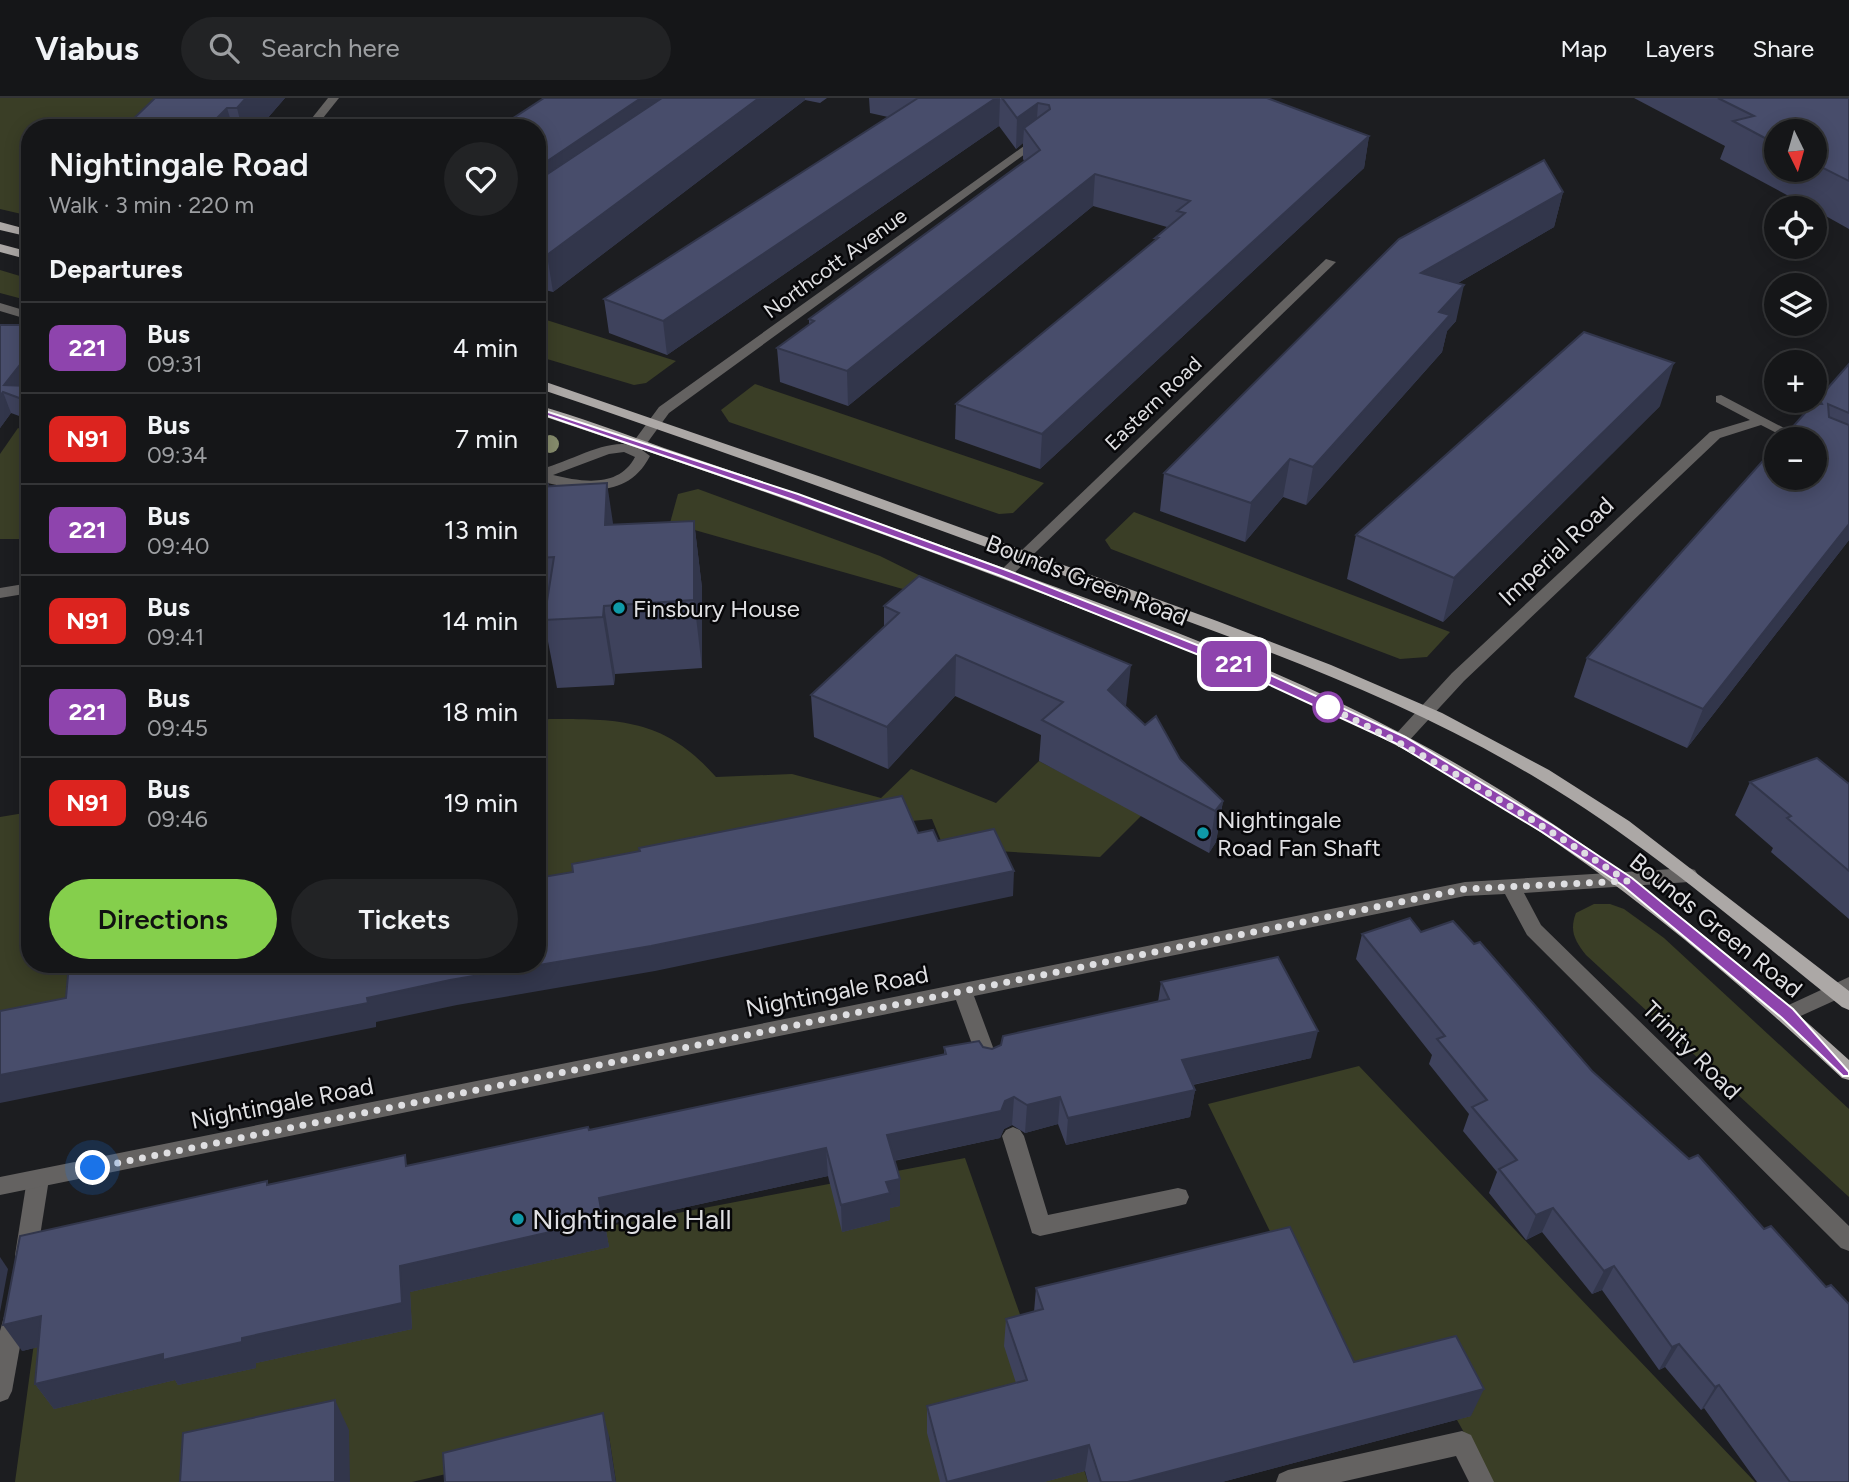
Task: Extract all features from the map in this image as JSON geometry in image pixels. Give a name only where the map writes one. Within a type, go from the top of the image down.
[{"type":"main road","points":[[0,226],[21,232]]},
{"type":"main road","points":[[0,248],[21,254]]},
{"type":"main road","name":"Bounds Green Road","points":[[546,386],[655,422],[1265,645],[1424,713],[1543,774],[1609,817],[1844,993]]},
{"type":"main road","name":"Bounds Green Road","points":[[546,412],[1005,574],[1249,670],[1400,740],[1547,828],[1627,881],[1787,1014],[1849,1072]]},
{"type":"street","points":[[316,119],[334,98]]},
{"type":"street","name":"Northcott Avenue","points":[[655,422],[673,402],[1042,138]]},
{"type":"street","name":"Eastern Road","points":[[1005,574],[1330,262]]},
{"type":"street","points":[[0,307],[21,313]]},
{"type":"street","points":[[1721,399],[1773,427]]},
{"type":"street","name":"Imperial Road","points":[[1400,740],[1424,713],[1715,435],[1760,421]]},
{"type":"street","points":[[638,447],[655,422]]},
{"type":"street","points":[[546,472],[568,468],[595,453],[638,447]]},
{"type":"street","points":[[546,476],[588,486],[629,476],[640,467],[643,456],[638,447]]},
{"type":"street","points":[[575,501],[588,486]]},
{"type":"street","points":[[0,593],[21,590]]},
{"type":"street","name":"Nightingale Road","points":[[0,1186],[1465,889],[1627,881],[1689,875]]},
{"type":"street","name":"Trinity Road","points":[[1511,887],[1534,930],[1849,1241]]},
{"type":"street","points":[[963,992],[990,1066]]},
{"type":"street","points":[[1787,1014],[1844,993]]},
{"type":"street","points":[[1013,1136],[1040,1226],[1178,1196]]},
{"type":"street","points":[[0,1391],[38,1179]]},
{"type":"street","points":[[1288,1482],[1462,1443],[1482,1482]]},
{"type":"green space","points":[[0,98],[167,98],[148,119],[21,119],[21,214],[0,209]]},
{"type":"green space","points":[[0,270],[21,276],[21,299],[0,293]]},
{"type":"green space","points":[[546,320],[676,361],[646,383],[634,385],[546,359]]},
{"type":"green space","points":[[755,384],[1044,483],[1013,513],[999,514],[729,422],[721,410]]},
{"type":"green space","points":[[18,428],[21,429],[21,539],[0,539],[0,454]]},
{"type":"green space","points":[[698,489],[880,556],[955,593],[938,599],[670,523],[678,494]]},
{"type":"green space","points":[[1134,512],[1450,632],[1427,657],[1400,659],[1111,549],[1105,540]]},
{"type":"green space","points":[[546,720],[598,720],[640,726],[679,743],[716,777],[792,774],[881,798],[911,769],[996,803],[1039,761],[1142,815],[1100,857],[944,848],[932,819],[790,833],[546,891]]},
{"type":"green space","points":[[21,814],[21,973],[202,973],[0,1021],[0,817]]},
{"type":"green space","points":[[1594,904],[1610,904],[1624,909],[1664,938],[1849,1109],[1849,1197],[1586,955],[1574,936],[1573,925],[1576,913]]},
{"type":"green space","points":[[1359,1066],[1755,1482],[1492,1482],[1457,1420],[1470,1415],[1080,1457],[1088,1482],[616,1482],[609,1436],[412,1482],[15,1482],[35,1336],[965,1158],[1029,1340],[1282,1256],[1208,1104]]},
{"type":"building","points":[[155,98],[246,98],[237,108],[227,108],[216,119],[133,119]]},
{"type":"building","points":[[544,98],[641,98],[546,162],[546,119],[512,119]]},
{"type":"building","points":[[662,98],[759,98],[547,255],[546,175]]},
{"type":"building","points":[[918,98],[996,98],[663,321],[604,299]]},
{"type":"building","points":[[1002,98],[1267,98],[1369,136],[1042,434],[956,404],[1158,238],[1155,238],[1185,213],[1177,211],[1190,201],[1095,174],[847,371],[777,348],[814,321],[809,319],[1040,150],[1024,128],[1050,109],[1049,105],[1038,103],[1017,118]]},
{"type":"building","points":[[1718,98],[1849,98],[1849,181],[1827,170],[1827,119],[1764,119],[1764,138],[1733,121],[1754,116]]},
{"type":"building","points":[[1544,160],[1563,192],[1421,273],[1464,285],[1439,312],[1450,315],[1313,467],[1290,459],[1251,503],[1164,473],[1399,239]]},
{"type":"building","points":[[0,325],[21,325],[21,363],[4,385],[21,386],[21,399],[3,392],[0,396]]},
{"type":"building","points":[[1584,332],[1674,363],[1454,578],[1356,535]]},
{"type":"building","points":[[1849,364],[1849,413],[1828,404],[1829,417],[1849,425],[1849,524],[1703,709],[1587,658],[1764,459],[1764,490],[1827,490],[1827,427],[1793,427],[1805,413],[1827,413],[1827,389]]},
{"type":"building","points":[[607,483],[605,525],[694,521],[694,600],[604,606],[603,617],[546,620],[554,557],[546,557],[546,486]]},
{"type":"building","points":[[919,576],[1131,665],[1108,690],[1145,725],[1156,716],[1180,759],[1223,801],[1215,811],[1042,720],[1063,702],[956,655],[887,727],[811,695],[899,613],[884,606]]},
{"type":"building","points":[[1817,758],[1849,784],[1849,871],[1787,818],[1791,816],[1750,782]]},
{"type":"building","points":[[902,796],[918,833],[933,830],[938,841],[994,829],[1014,871],[651,946],[546,964],[546,876],[573,872],[572,864],[640,851],[639,848]]},
{"type":"building","points":[[1410,918],[1421,932],[1453,921],[1474,944],[1480,942],[1592,1071],[1689,1159],[1698,1155],[1764,1229],[1771,1226],[1826,1287],[1831,1285],[1849,1304],[1849,1482],[1790,1482],[1719,1385],[1715,1387],[1679,1344],[1672,1347],[1614,1266],[1604,1271],[1553,1208],[1536,1215],[1499,1169],[1517,1160],[1472,1107],[1487,1100],[1437,1039],[1445,1036],[1362,934]]},
{"type":"building","points":[[1278,957],[1318,1031],[1182,1060],[1195,1090],[1068,1118],[1060,1097],[1027,1105],[1014,1097],[1005,1101],[1001,1111],[887,1135],[900,1179],[886,1182],[890,1193],[841,1205],[826,1148],[599,1198],[603,1220],[400,1266],[402,1303],[242,1338],[242,1342],[163,1360],[163,1354],[35,1384],[41,1316],[3,1325],[20,1236],[267,1181],[267,1185],[405,1155],[406,1166],[588,1127],[589,1130],[946,1054],[944,1047],[979,1041],[983,1047],[992,1049],[1001,1045],[1003,1036],[1169,999],[1161,982]]},
{"type":"building","points":[[68,973],[491,973],[367,998],[368,1003],[0,1075],[0,1011],[66,998]]},
{"type":"building","points":[[1290,1227],[1354,1362],[1456,1336],[1484,1389],[1128,1482],[1101,1482],[1089,1445],[947,1482],[927,1406],[1027,1380],[1006,1319],[1043,1309],[1036,1288]]},
{"type":"building","points":[[335,1400],[335,1482],[180,1482],[183,1433]]},
{"type":"building","points":[[603,1413],[613,1482],[445,1482],[443,1453]]},
{"type":"bus line","name":"221","points":[[546,412],[794,496],[1005,574],[1249,670],[1400,740],[1547,828],[1627,881],[1787,1014],[1849,1072]]},
{"type":"place","name":"Finsbury House","points":[[619,608]]},
{"type":"place","name":"Nightingale Road Fan Shaft","points":[[1203,833]]},
{"type":"place","name":"Nightingale Hall","points":[[518,1219]]},
{"type":"route","points":[[93,1168],[1465,889],[1627,881],[1547,828],[1400,740],[1324,705],[1328,707]]}]
